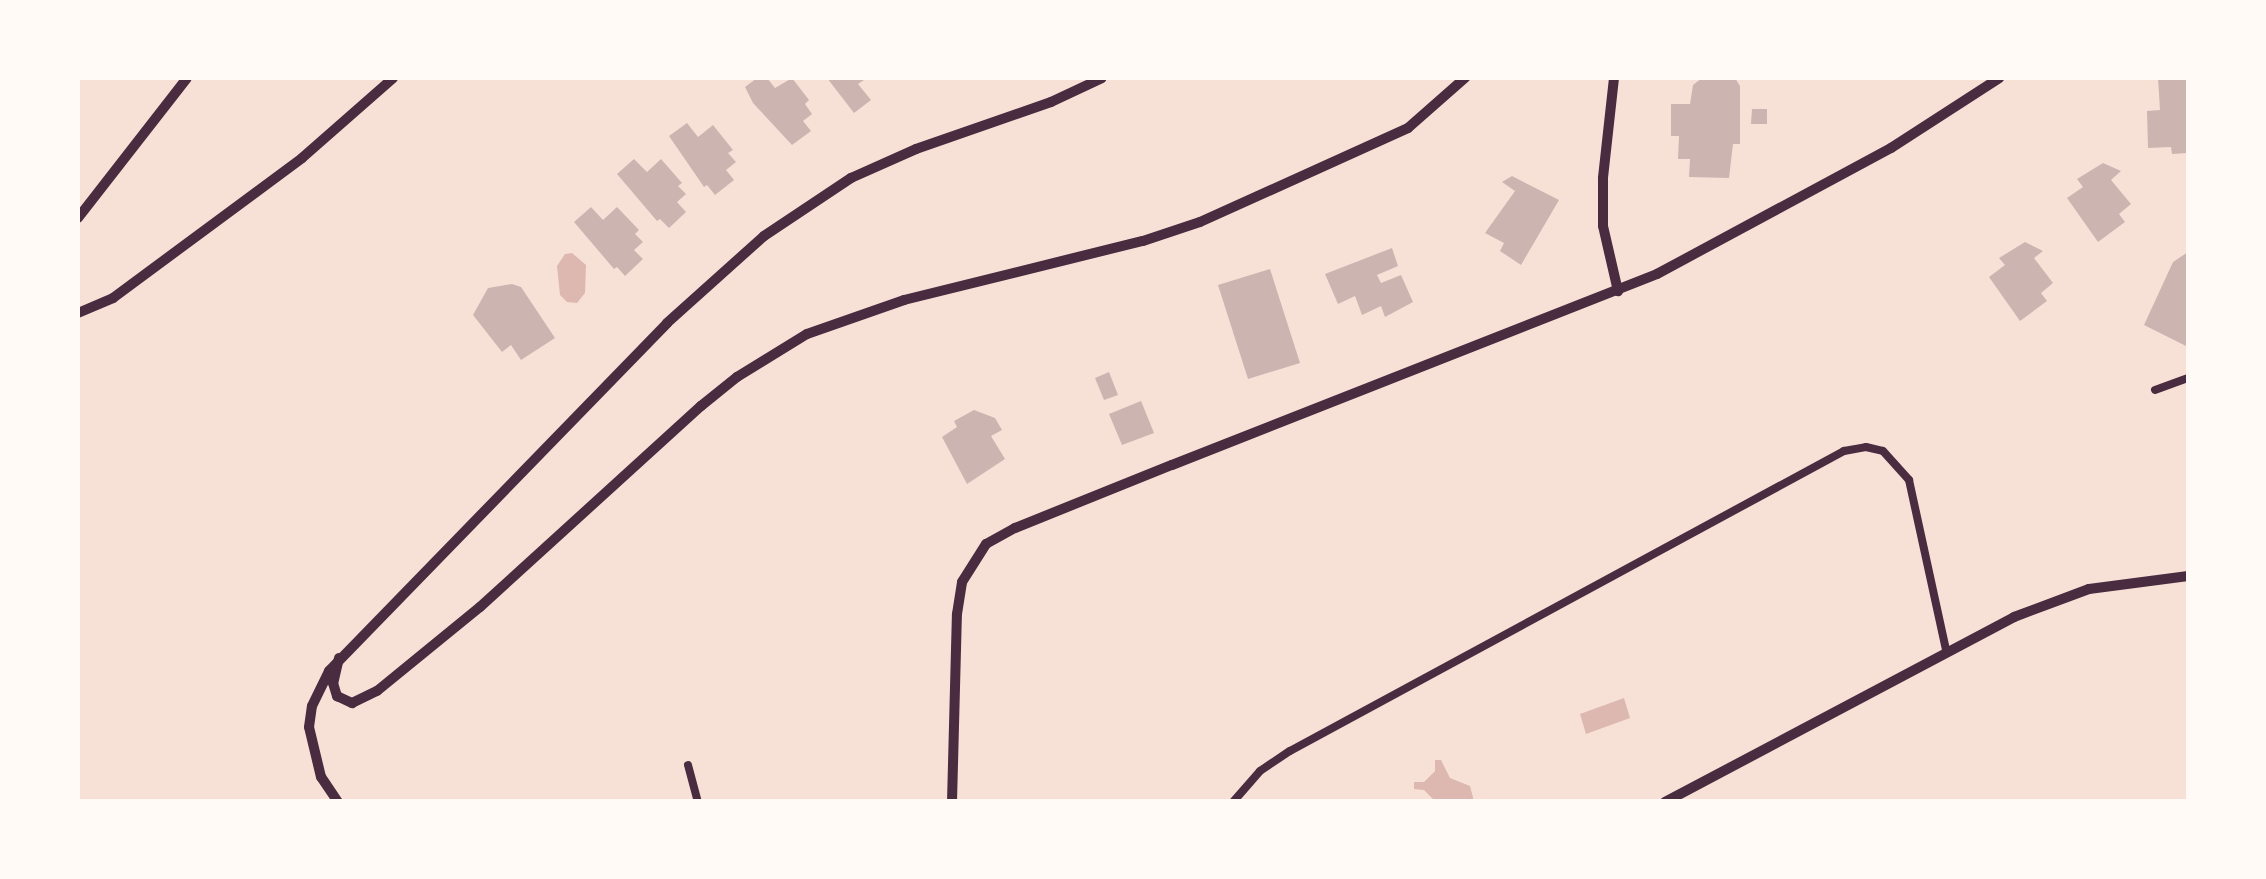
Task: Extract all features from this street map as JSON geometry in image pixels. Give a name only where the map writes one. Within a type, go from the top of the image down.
[{"type":"street","points":[[78,218],[187,78]]},
{"type":"street","points":[[78,313],[113,298],[302,158],[393,78]]},
{"type":"street","points":[[338,802],[321,778],[309,727],[320,684],[339,658],[667,323],[764,236],[818,198],[881,164],[1051,102],[1102,78]]},
{"type":"street","points":[[339,658],[333,683],[337,696],[352,703],[377,692],[480,608],[701,406],[737,377],[807,334],[904,300],[1142,241],[1200,222],[1408,128],[1465,78]]},
{"type":"street","points":[[1614,78],[1603,178],[1603,226],[1618,290]]},
{"type":"street","points":[[952,802],[957,614],[962,582],[986,544],[1172,464],[1618,290],[1825,186],[1940,119],[1999,78]]},
{"type":"street","points":[[1665,802],[1946,649],[2089,589],[2188,576]]},
{"type":"lane","points":[[2155,390],[2188,378]]},
{"type":"lane","points":[[1233,802],[1260,771],[1290,750],[1844,451],[1866,446],[1883,452],[1908,480],[1946,649]]},
{"type":"lane","points":[[688,764],[698,802]]},
{"type":"shaded area","points":[[572,253],[586,265],[585,293],[577,303],[567,302],[560,295],[557,266],[565,254]]},
{"type":"shaded area","points":[[1624,698],[1630,718],[1586,734],[1580,714]]},
{"type":"shaded area","points":[[1435,760],[1441,760],[1450,778],[1470,786],[1474,801],[1435,801],[1424,790],[1414,789],[1414,782],[1424,782],[1435,771]]},
{"type":"building","points":[[757,78],[767,78],[775,88],[792,78],[809,100],[805,104],[812,114],[803,121],[811,131],[792,145],[753,103],[745,87]]},
{"type":"building","points":[[827,78],[867,78],[858,84],[871,100],[854,113]]},
{"type":"building","points":[[1702,78],[1735,78],[1740,86],[1740,144],[1733,144],[1729,178],[1689,177],[1690,159],[1678,159],[1679,136],[1671,136],[1671,104],[1690,104],[1693,85]]},
{"type":"building","points":[[2158,78],[2188,78],[2188,153],[2172,154],[2171,147],[2148,148],[2147,111],[2160,110]]},
{"type":"building","points":[[1752,109],[1767,109],[1767,124],[1751,124]]},
{"type":"building","points":[[687,123],[698,137],[713,125],[733,150],[728,153],[736,162],[726,170],[734,180],[715,195],[707,185],[704,187],[669,136]]},
{"type":"building","points":[[634,159],[647,172],[661,159],[682,183],[678,186],[686,194],[677,202],[686,212],[669,228],[660,219],[657,221],[617,174]]},
{"type":"building","points":[[2103,163],[2121,171],[2111,180],[2131,204],[2119,214],[2125,222],[2098,242],[2067,198],[2083,187],[2077,179]]},
{"type":"building","points":[[1512,176],[1559,200],[1521,265],[1500,251],[1504,243],[1485,233],[1515,191],[1502,182]]},
{"type":"building","points":[[591,207],[603,220],[617,207],[639,230],[635,234],[643,242],[634,250],[643,259],[625,276],[617,267],[614,269],[574,222]]},
{"type":"building","points":[[2025,242],[2043,251],[2034,258],[2053,283],[2041,293],[2047,301],[2020,321],[1989,277],[2005,265],[1999,258]]},
{"type":"building","points":[[1392,248],[1398,266],[1377,275],[1381,283],[1401,275],[1413,302],[1385,317],[1381,306],[1362,315],[1355,296],[1338,304],[1325,274]]},
{"type":"building","points":[[2188,252],[2188,347],[2144,325],[2173,262]]},
{"type":"building","points":[[1270,269],[1300,363],[1248,379],[1218,285]]},
{"type":"building","points":[[512,284],[521,287],[555,338],[521,360],[511,345],[502,352],[473,315],[488,288]]},
{"type":"building","points":[[1109,372],[1118,395],[1104,400],[1095,378]]},
{"type":"building","points":[[1141,401],[1154,433],[1122,445],[1109,414]]},
{"type":"building","points":[[974,410],[995,418],[1002,430],[991,436],[1005,459],[967,484],[942,437],[957,427],[954,421]]}]
